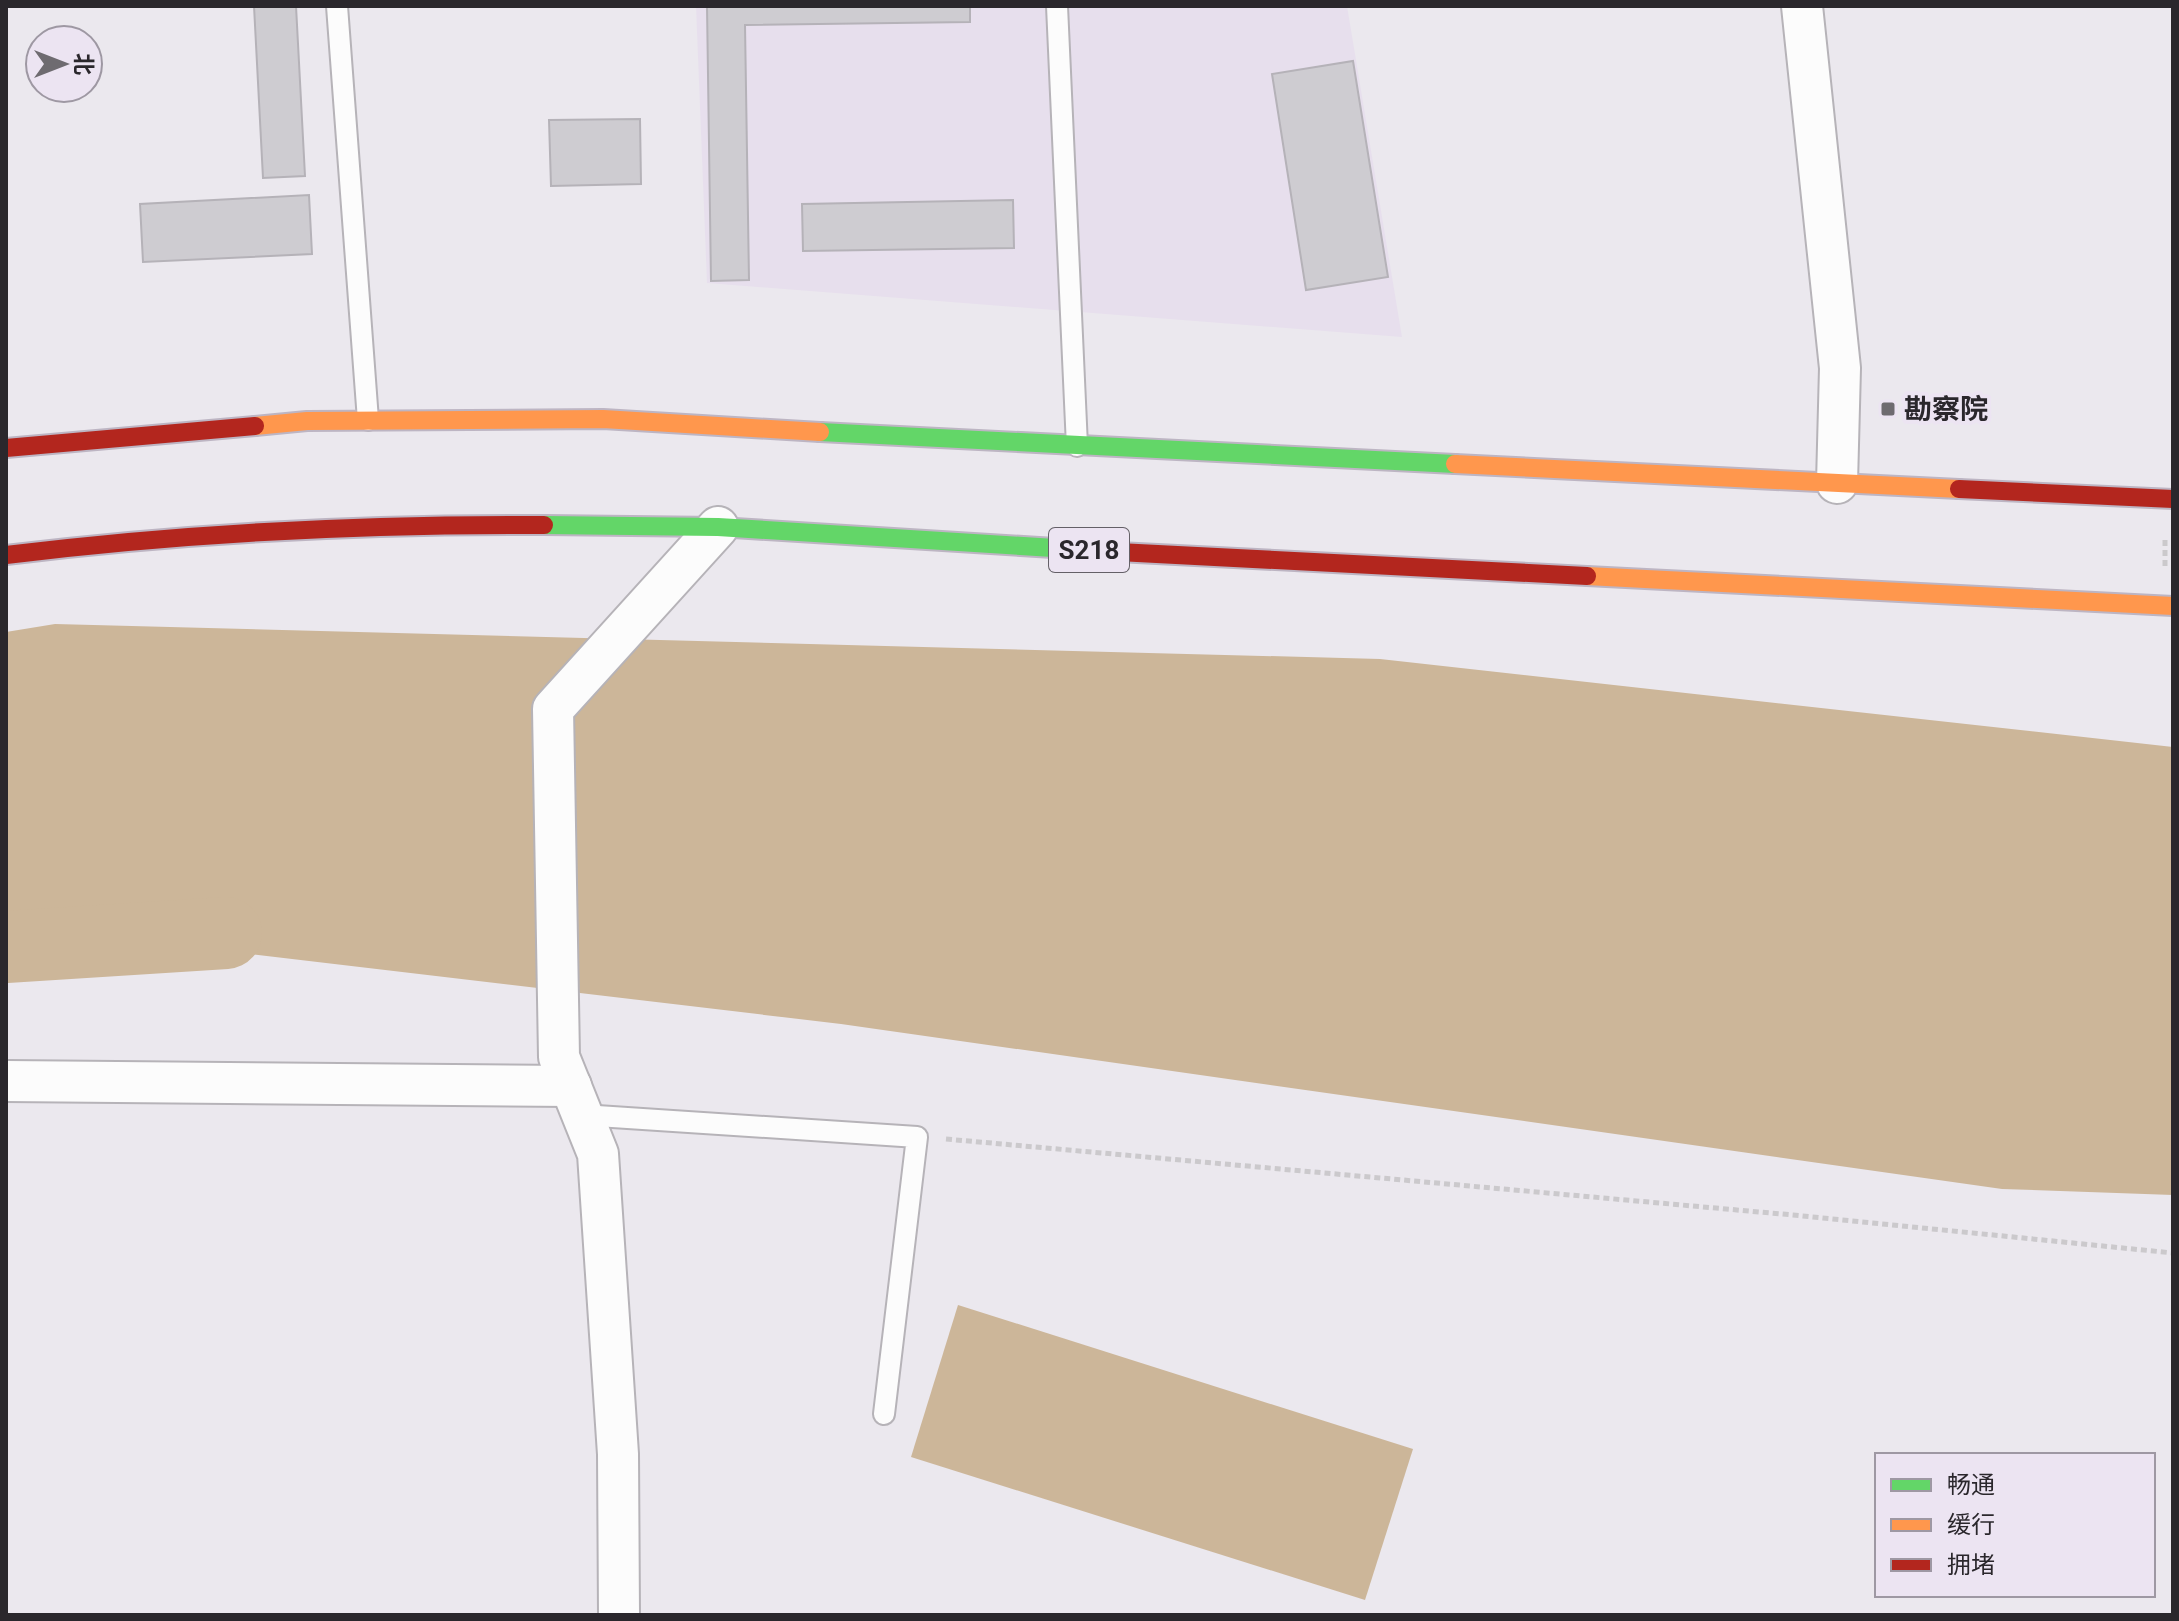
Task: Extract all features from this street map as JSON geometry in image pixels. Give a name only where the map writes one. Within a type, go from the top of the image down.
[{"type":"main road","points":[[6,448],[307,421],[603,419],[1077,446],[2169,499]]},
{"type":"main road","name":"S218","points":[[6,555],[104,543],[415,524],[718,527],[1063,549],[2169,605]]},
{"type":"street","points":[[1802,6],[1840,368],[1837,483]]},
{"type":"street","points":[[619,1615],[618,1454],[598,1154],[571,1086],[553,709],[718,527]]},
{"type":"street","points":[[6,1081],[571,1086]]},
{"type":"lane","points":[[337,6],[368,420]]},
{"type":"lane","points":[[1057,6],[1077,446]]},
{"type":"lane","points":[[571,1086],[917,1137],[884,1414]]},
{"type":"path","points":[[2169,499],[2169,605]]},
{"type":"path","points":[[917,1137],[1793,1215],[2173,1253]]},
{"type":"shaded area","points":[[696,6],[1347,6],[1402,337],[707,283]]},
{"type":"shaded area","points":[[55,624],[1380,659],[2173,747],[2173,1195],[2002,1189],[841,1024],[6,925],[6,632]]},
{"type":"shaded area","points":[[958,1305],[1413,1449],[1365,1600],[911,1457]]},
{"type":"building","points":[[254,6],[296,6],[305,176],[263,178]]},
{"type":"building","points":[[707,6],[970,6],[970,22],[745,25],[749,280],[711,281]]},
{"type":"building","points":[[1353,61],[1388,277],[1306,290],[1272,74]]},
{"type":"building","points":[[640,119],[641,184],[551,186],[549,120]]},
{"type":"building","points":[[309,195],[312,254],[143,262],[140,204]]},
{"type":"building","points":[[1013,200],[1014,248],[803,251],[802,204]]},
{"type":"waterway","points":[[6,947],[226,933]]},
{"type":"traffic: fast","points":[[820,432],[1455,464]]},
{"type":"traffic: fast","points":[[544,525],[718,527],[1118,552]]},
{"type":"traffic: slow","points":[[255,426],[307,421],[603,419],[820,432]]},
{"type":"traffic: slow","points":[[1455,464],[1959,489]]},
{"type":"traffic: slow","points":[[1587,576],[2173,606]]},
{"type":"traffic: jam","points":[[6,448],[255,426]]},
{"type":"traffic: jam","points":[[1959,489],[2173,499]]},
{"type":"traffic: jam","points":[[6,555],[275,531],[544,525]]},
{"type":"traffic: jam","points":[[1118,552],[1587,576]]},
{"type":"place","name":"勘察院","points":[[1888,409]]}]
